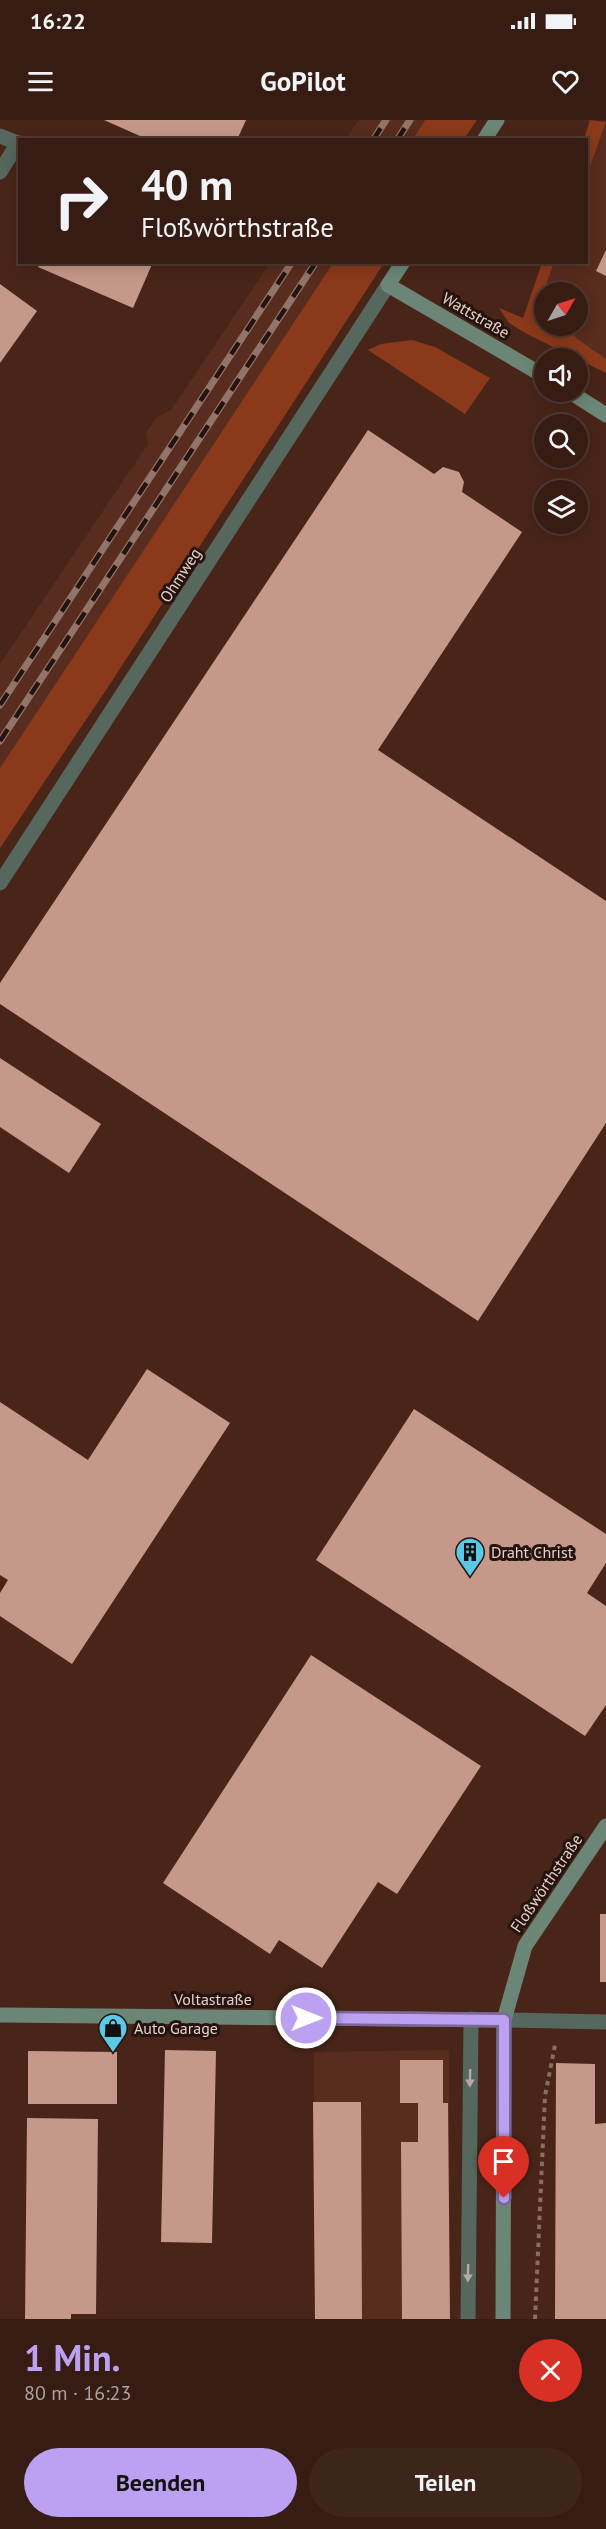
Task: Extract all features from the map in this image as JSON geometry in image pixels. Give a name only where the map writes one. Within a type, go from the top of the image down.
[{"type":"main road","points":[[485,138],[497,120]]},
{"type":"main road","points":[[388,285],[402,264]]},
{"type":"main road","name":"Wattstraße","points":[[388,285],[534,370]]},
{"type":"main road","points":[[586,402],[606,415]]},
{"type":"main road","name":"Floßwörthstraße","points":[[503,2319],[504,2020],[525,1946],[606,1826]]},
{"type":"main road","name":"Voltastraße","points":[[0,2015],[504,2020]]},
{"type":"street","points":[[0,136],[18,144]]},
{"type":"street","points":[[0,172],[18,145]]},
{"type":"street","name":"Ohmweg","points":[[0,883],[388,285]]},
{"type":"street","points":[[468,2319],[471,2019]]},
{"type":"street","name":"Voltastraße","points":[[504,2020],[606,2022]]},
{"type":"path","points":[[535,2319],[545,2096],[559,2021]]},
{"type":"shaded area","points":[[359,120],[425,120],[414,138],[349,138],[349,134]]},
{"type":"shaded area","points":[[425,120],[477,120],[465,138],[414,138]]},
{"type":"shaded area","points":[[590,120],[606,122],[588,172],[588,138],[584,138]]},
{"type":"shaded area","points":[[606,122],[606,359],[574,336],[588,336],[588,282],[547,282],[554,264],[588,264],[588,172]]},
{"type":"shaded area","points":[[269,264],[332,264],[0,768],[0,664],[148,444],[146,433],[156,418],[171,410]]},
{"type":"shaded area","points":[[332,264],[383,264],[110,684],[0,848],[0,768]]},
{"type":"shaded area","points":[[542,264],[554,264],[547,282],[535,282]]},
{"type":"shaded area","points":[[534,286],[534,336],[574,336],[606,359],[606,373],[588,364],[588,348],[555,348],[509,323],[499,308],[523,318]]},
{"type":"shaded area","points":[[412,340],[435,347],[490,378],[465,414],[368,350],[381,344]]},
{"type":"shaded area","points":[[449,2050],[450,2319],[315,2319],[314,2052]]},
{"type":"building","points":[[104,120],[246,120],[238,138],[144,138]]},
{"type":"building","points":[[606,250],[606,276],[596,271]]},
{"type":"building","points":[[39,264],[152,264],[133,308],[38,267]]},
{"type":"building","points":[[0,284],[37,311],[0,363]]},
{"type":"building","points":[[368,430],[434,474],[443,467],[459,472],[464,482],[462,492],[522,532],[378,750],[606,901],[606,1123],[478,1321],[0,1004],[0,983]]},
{"type":"building","points":[[0,1058],[101,1124],[69,1173],[0,1127]]},
{"type":"building","points":[[147,1369],[230,1423],[72,1664],[0,1616],[0,1593],[8,1580],[0,1575],[0,1402],[88,1460]]},
{"type":"building","name":"Draht Christ","points":[[414,1409],[606,1534],[606,1563],[587,1593],[606,1606],[606,1705],[585,1736],[316,1560]]},
{"type":"building","points":[[311,1655],[481,1766],[397,1894],[378,1882],[322,1968],[279,1940],[270,1954],[163,1883]]},
{"type":"building","points":[[600,1914],[606,1914],[606,1982],[600,1982]]},
{"type":"building","points":[[165,2050],[216,2051],[212,2243],[161,2242]]},
{"type":"building","points":[[28,2051],[117,2052],[117,2104],[28,2104]]},
{"type":"building","points":[[400,2060],[443,2060],[443,2103],[448,2103],[450,2319],[402,2319],[401,2142],[418,2142],[418,2103],[400,2103]]},
{"type":"building","points":[[556,2063],[595,2064],[595,2124],[606,2123],[606,2319],[555,2319]]},
{"type":"building","points":[[313,2102],[361,2102],[362,2319],[315,2319]]},
{"type":"building","points":[[27,2118],[98,2119],[96,2314],[71,2314],[71,2319],[25,2319]]},
{"type":"railway","points":[[374,138],[386,120]]},
{"type":"railway","points":[[398,138],[410,120]]},
{"type":"railway","points":[[0,705],[291,264]]},
{"type":"railway","points":[[0,741],[315,264]]},
{"type":"place","name":"Draht Christ","points":[[470,1578]]},
{"type":"place","name":"Auto Garage","points":[[113,2054]]},
{"type":"route","points":[[306,2018],[504,2020],[504,2198]]}]
